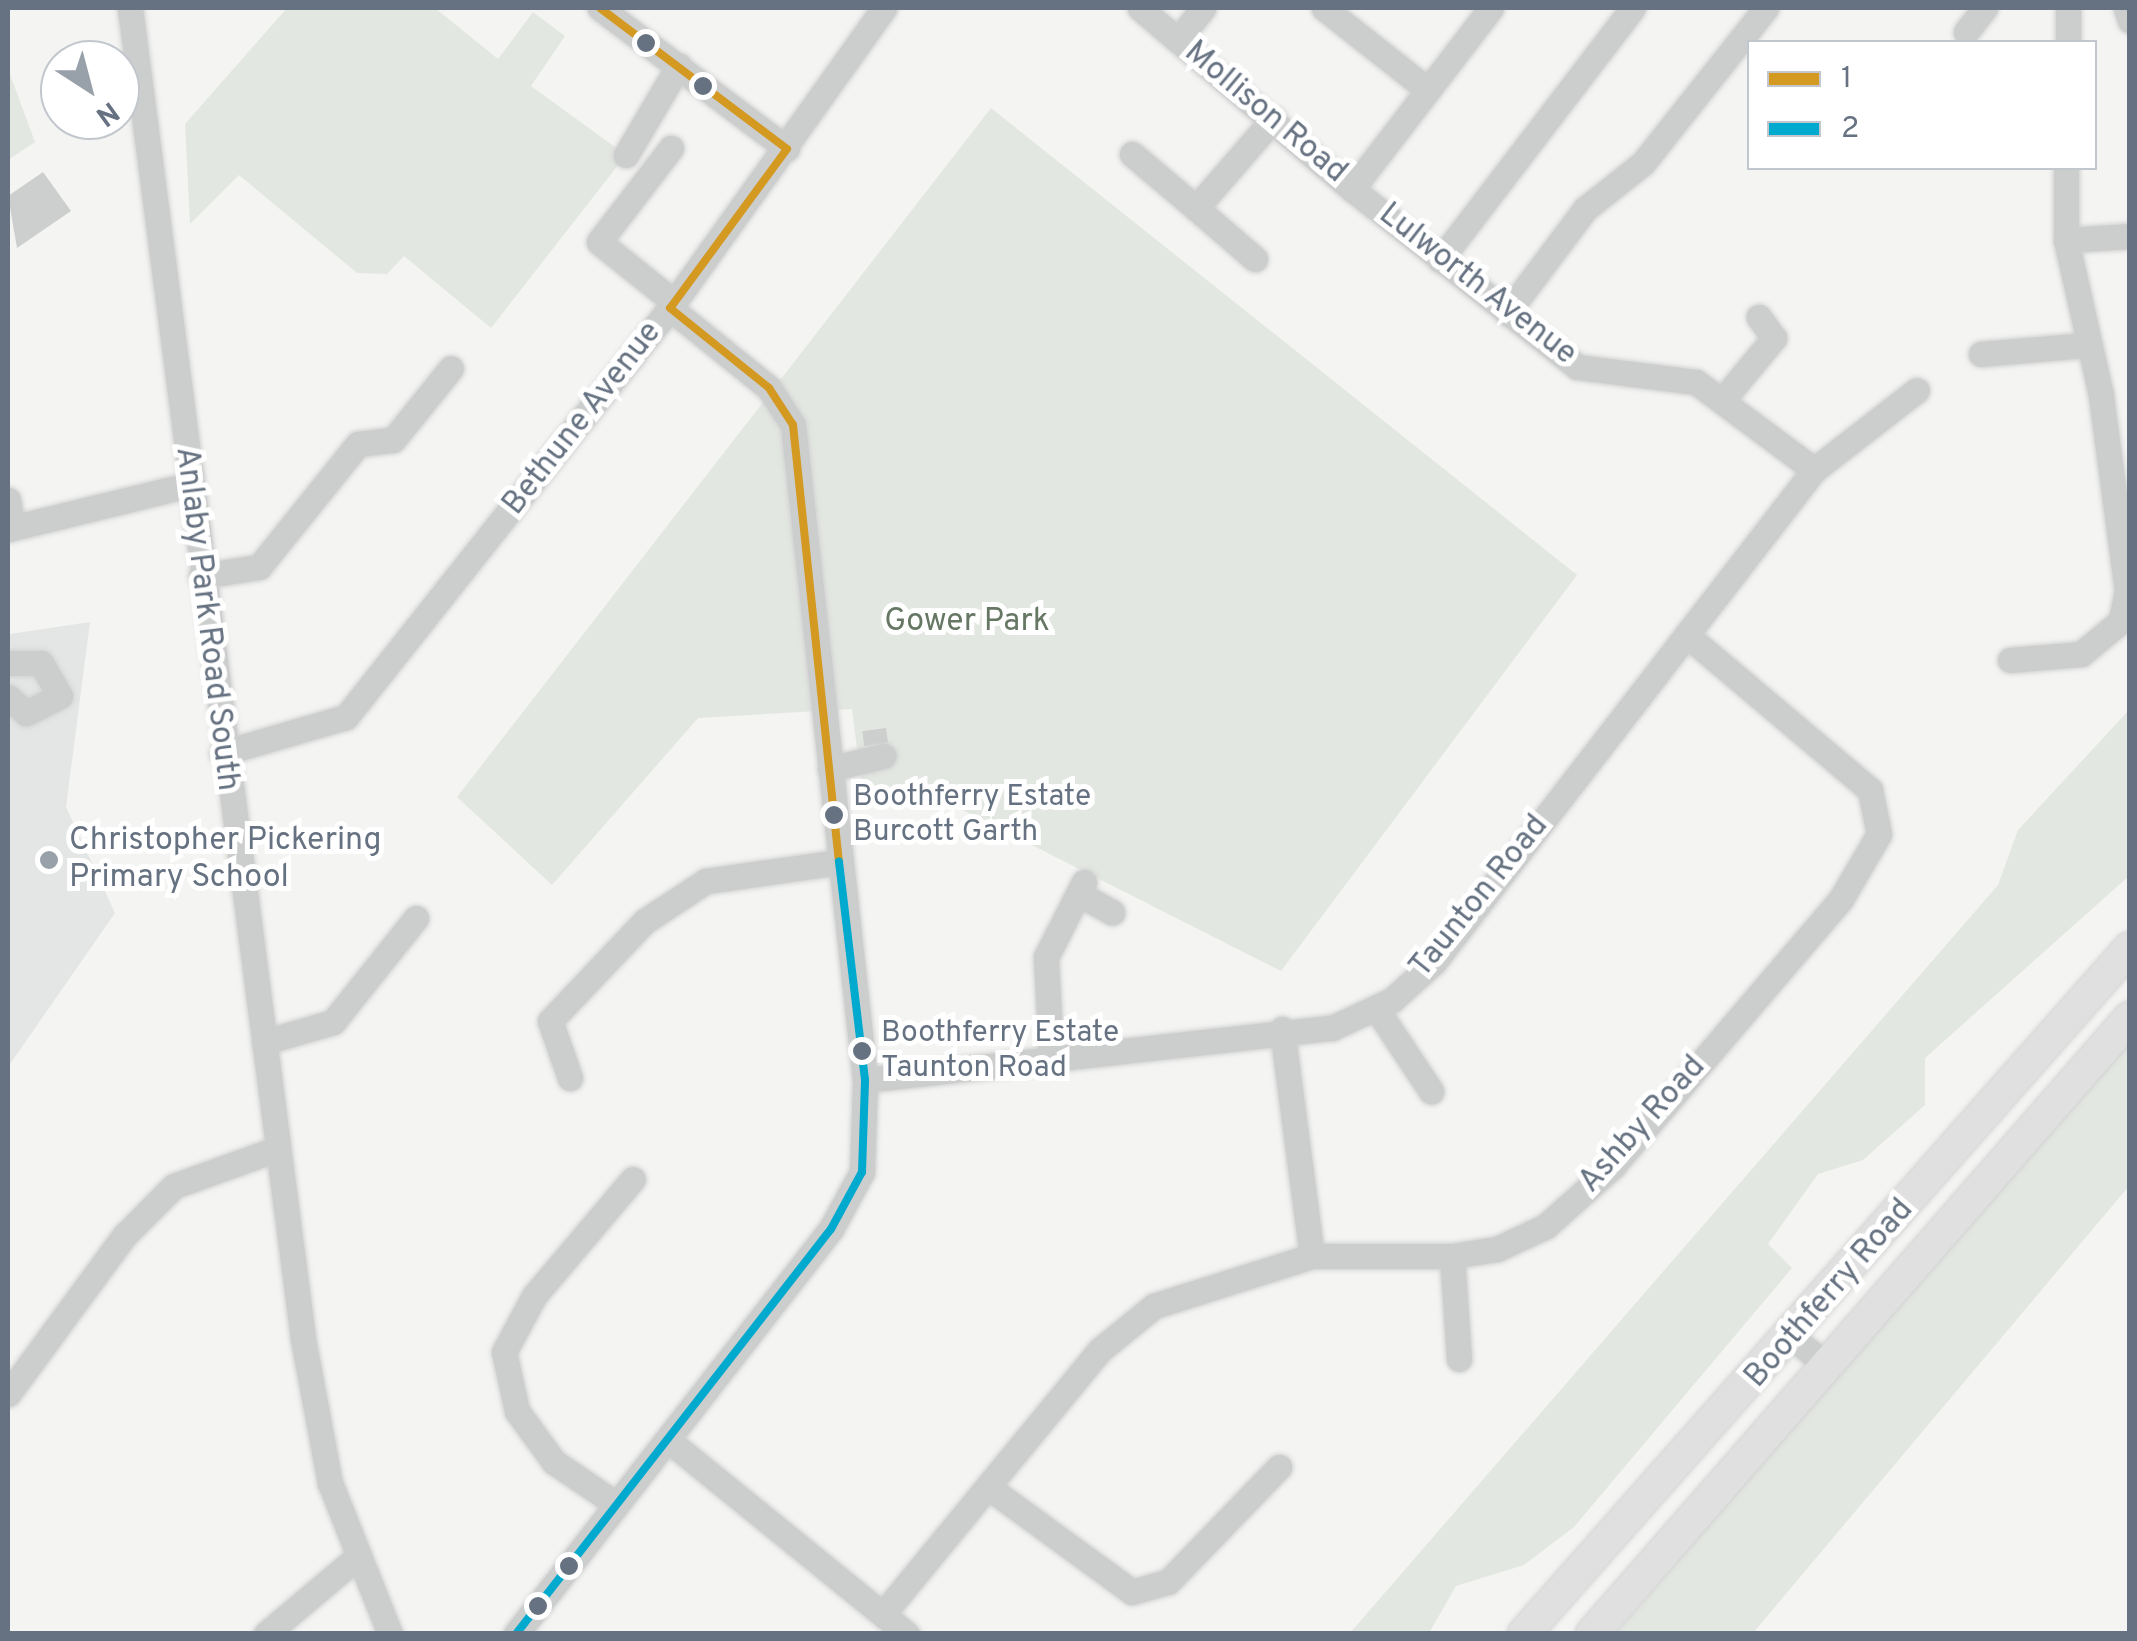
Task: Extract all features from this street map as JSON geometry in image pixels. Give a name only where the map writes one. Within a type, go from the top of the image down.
[{"type":"main road","name":"Boothferry Road","points":[[1524,1634],[1793,1338],[2130,948]]},
{"type":"main road","name":"Boothferry Road","points":[[1592,1634],[2130,1018]]},
{"type":"street","name":"Anlaby Park Road South","points":[[130,8],[222,753],[264,1042],[274,1150],[330,1483],[355,1559],[390,1634]]},
{"type":"street","points":[[600,8],[787,148]]},
{"type":"street","name":"Bethune Avenue","points":[[222,753],[346,717],[672,305],[884,8]]},
{"type":"street","name":"Mollison Road","points":[[1140,8],[1352,188],[1492,8]]},
{"type":"street","points":[[1178,40],[1203,8]]},
{"type":"street","points":[[1324,8],[1352,16],[1428,90]]},
{"type":"street","points":[[1440,260],[1633,8]]},
{"type":"street","points":[[1507,314],[1585,209],[1643,163],[1766,8]]},
{"type":"street","points":[[1966,32],[1990,8]]},
{"type":"street","points":[[2068,8],[2068,40]]},
{"type":"street","points":[[2126,8],[2130,20]]},
{"type":"street","points":[[626,155],[679,65]]},
{"type":"street","points":[[1196,208],[1272,119]]},
{"type":"street","points":[[516,1634],[831,1230],[862,1172],[865,1080],[794,426],[769,388],[599,242],[671,148]]},
{"type":"street","points":[[1132,154],[1255,258]]},
{"type":"street","points":[[2010,660],[2080,654],[2121,621],[2127,592],[2066,240],[2066,170]]},
{"type":"street","name":"Lulworth Avenue","points":[[1352,188],[1577,367],[1658,372],[1725,398],[1814,470]]},
{"type":"street","points":[[2066,240],[2130,236]]},
{"type":"street","points":[[1725,398],[1774,338],[1759,318]]},
{"type":"street","points":[[1981,354],[2087,344]]},
{"type":"street","points":[[201,576],[259,567],[358,444],[393,440],[452,368]]},
{"type":"street","name":"Taunton Road","points":[[865,1080],[1282,1029],[1332,1028],[1376,1008],[1434,962],[1689,637],[1814,470],[1917,390]]},
{"type":"street","points":[[8,500],[10,529],[188,485]]},
{"type":"street","name":"Ashby Road","points":[[883,1614],[1100,1350],[1154,1306],[1312,1256],[1452,1256],[1546,1226],[1613,1166],[1841,898],[1879,834],[1870,790],[1689,637]]},
{"type":"street","points":[[8,663],[41,663],[60,696],[26,713],[8,697]]},
{"type":"street","points":[[830,769],[883,756]]},
{"type":"street","points":[[570,1078],[550,1021],[645,920],[706,881],[839,862]]},
{"type":"street","points":[[1051,1057],[1046,958],[1082,888],[1112,912]]},
{"type":"street","points":[[264,1042],[333,1022],[416,918]]},
{"type":"street","points":[[1376,1008],[1431,1090]]},
{"type":"street","points":[[1282,1029],[1312,1256]]},
{"type":"street","points":[[8,1394],[125,1235],[174,1186],[274,1150]]},
{"type":"street","points":[[616,1504],[554,1462],[517,1411],[504,1352],[534,1296],[633,1179]]},
{"type":"street","points":[[1452,1256],[1459,1359]]},
{"type":"street","points":[[1793,1338],[1828,1367]]},
{"type":"street","points":[[668,1440],[907,1634]]},
{"type":"street","points":[[988,1487],[1132,1592],[1168,1582],[1279,1467]]},
{"type":"street","points":[[266,1634],[355,1559]]},
{"type":"shaded area","name":"Christopher Pickering Primary School","points":[[8,606],[10,634],[90,622],[66,807],[115,913],[8,1067]]},
{"type":"green space","points":[[287,8],[435,8],[498,59],[533,12],[565,36],[531,86],[626,155],[491,328],[404,256],[387,274],[357,273],[239,175],[190,224],[185,124]]},
{"type":"green space","points":[[8,69],[35,142],[8,160]]},
{"type":"green space","name":"Gower Park","points":[[991,108],[1577,575],[1281,971],[933,795],[864,804],[852,709],[698,718],[552,885],[457,797]]},
{"type":"green space","points":[[2129,710],[2129,876],[1925,1058],[1925,1105],[1863,1160],[1818,1174],[1768,1244],[1792,1268],[1574,1527],[1524,1565],[1456,1586],[1429,1633],[1350,1633],[1998,885],[2018,830]]},
{"type":"green space","points":[[2129,1036],[2129,1186],[1753,1633],[1615,1634]]},
{"type":"building","points":[[43,172],[71,211],[17,248],[8,196]]},
{"type":"building","points":[[886,728],[888,743],[864,746],[862,731]]},
{"type":"transit line","name":"1","points":[[600,8],[787,149],[670,308],[769,388],[793,425],[839,862]]},
{"type":"transit line","name":"2","points":[[516,1634],[831,1229],[862,1172],[865,1080],[839,862]]},
{"type":"place","name":"Boothferry Estate Burcott Garth","points":[[834,815]]},
{"type":"place","name":"Christopher Pickering Primary School","points":[[49,860]]},
{"type":"place","name":"Boothferry Estate Taunton Road","points":[[862,1051]]}]
